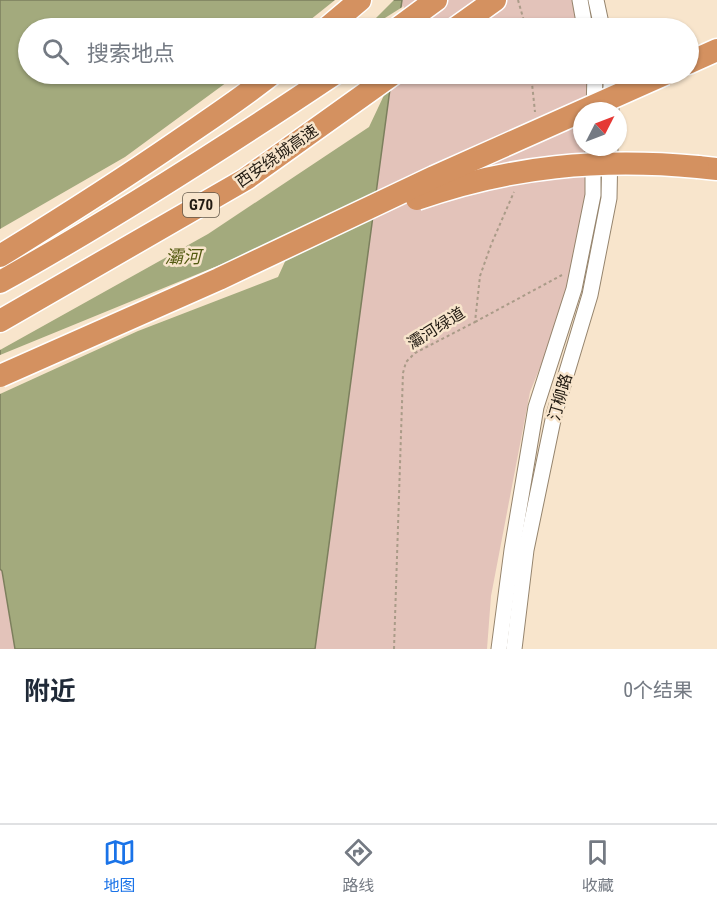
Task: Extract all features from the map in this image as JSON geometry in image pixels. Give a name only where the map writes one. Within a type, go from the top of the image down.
[{"type":"highway","points":[[339,18],[360,0]]},
{"type":"highway","points":[[412,18],[436,0]]},
{"type":"highway","points":[[470,18],[495,0]]},
{"type":"highway","points":[[699,58],[717,50]]},
{"type":"highway","points":[[0,256],[136,170],[258,84]]},
{"type":"highway","name":"G70","points":[[0,282],[140,201],[319,84]]},
{"type":"highway","name":"西安绕城高速","points":[[0,321],[246,179],[379,84]]},
{"type":"highway","points":[[0,376],[209,284],[435,177],[643,84]]},
{"type":"highway","points":[[275,252],[443,189],[536,168],[629,163],[708,168]]},
{"type":"street","points":[[579,0],[583,18]]},
{"type":"street","points":[[596,0],[600,18]]},
{"type":"street","points":[[594,102],[595,84]]},
{"type":"street","points":[[611,84],[611,102]]},
{"type":"street","name":"汀柳路","points":[[499,649],[512,550],[536,407],[574,289],[593,195],[594,156]]},
{"type":"street","name":"汀柳路","points":[[514,649],[526,550],[554,415],[590,295],[609,198],[610,156]]},
{"type":"path","points":[[518,0],[523,18]]},
{"type":"path","points":[[532,84],[536,118]]},
{"type":"path","name":"灞河绿道","points":[[394,649],[403,373],[406,362],[414,353],[475,322],[480,276],[516,186]]},
{"type":"path","points":[[475,322],[578,267]]},
{"type":"shaded area","points":[[402,0],[596,0],[600,18],[399,18]]},
{"type":"shaded area","points":[[391,84],[611,84],[611,102],[573,102],[573,156],[610,156],[609,198],[530,392],[491,596],[487,649],[315,649]]},
{"type":"shaded area","points":[[0,569],[2,570],[15,649],[0,649]]},
{"type":"water","name":"灞河","points":[[0,0],[402,0],[399,18],[18,18],[18,84],[391,84],[315,649],[15,649],[0,569]]},
{"type":"pier","points":[[335,0],[394,0],[376,18],[312,18]]},
{"type":"pier","points":[[404,6],[402,18],[385,18]]},
{"type":"pier","points":[[224,84],[389,84],[369,127],[208,234],[0,350],[0,229],[125,157]]},
{"type":"pier","points":[[298,233],[278,277],[138,331],[0,394],[0,355]]}]
